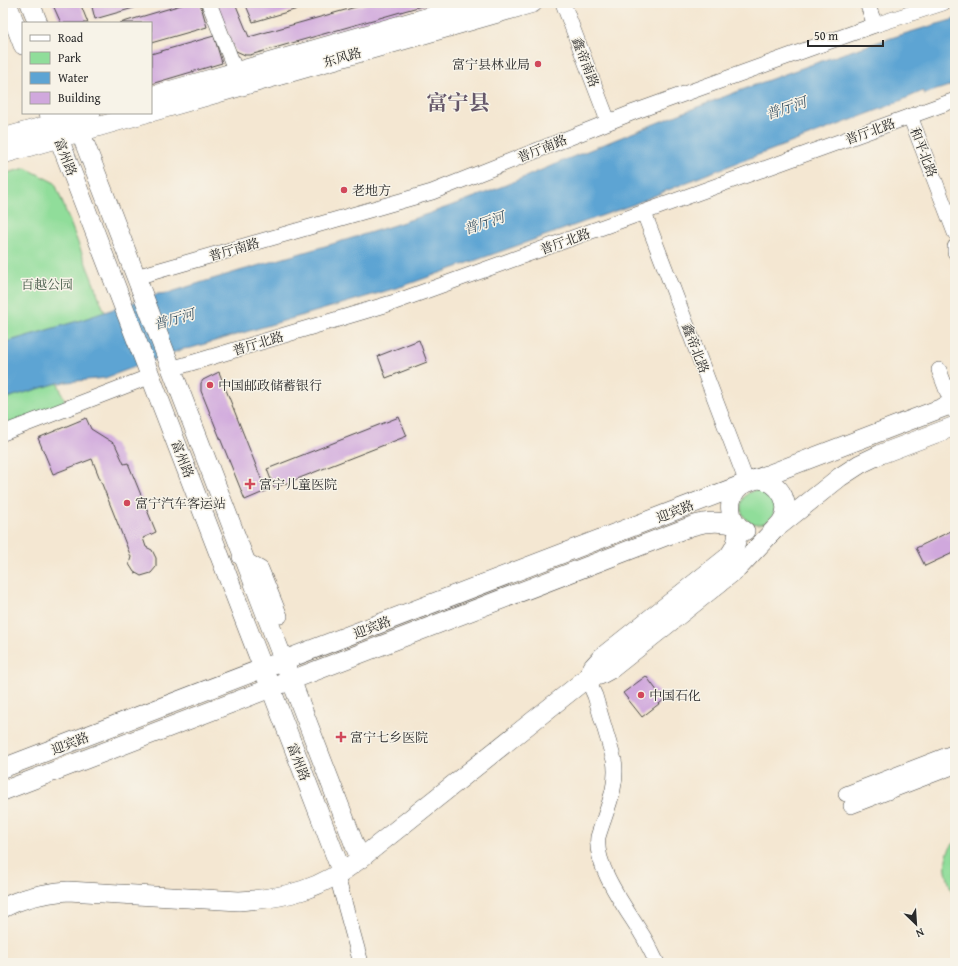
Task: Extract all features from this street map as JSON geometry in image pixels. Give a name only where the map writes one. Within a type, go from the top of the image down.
[{"type":"main road","points":[[7,3],[22,42]]},
{"type":"main road","points":[[30,3],[38,22]]},
{"type":"main road","name":"东风路","points":[[152,96],[478,3]]},
{"type":"main road","name":"东风路","points":[[152,112],[533,3]]},
{"type":"main road","points":[[3,138],[80,119],[135,114]]},
{"type":"main road","name":"富州路","points":[[80,119],[136,277],[360,859]]},
{"type":"main road","points":[[3,154],[54,125]]},
{"type":"main road","name":"富州路","points":[[54,125],[271,688],[340,877]]},
{"type":"main road","name":"迎宾路","points":[[3,768],[955,403]]},
{"type":"main road","name":"迎宾路","points":[[3,791],[700,524],[715,522],[737,525],[748,533],[755,534],[761,534],[774,530],[840,477],[860,464],[881,454],[955,426]]},
{"type":"main road","points":[[3,908],[31,897],[68,891],[239,901],[257,900],[274,898],[305,890],[330,879],[340,877],[360,859],[587,678],[593,667],[602,657],[728,557],[737,542],[737,525],[731,514],[730,507],[734,494],[748,483],[768,481],[779,488],[785,500],[785,514],[783,520],[738,568],[611,669],[600,675],[587,678]]},
{"type":"street","points":[[209,3],[236,72]]},
{"type":"street","name":"鑫帝南路","points":[[563,3],[608,121]]},
{"type":"street","points":[[867,3],[875,25]]},
{"type":"street","name":"普厅南路","points":[[136,277],[416,198],[608,121],[875,25],[942,3]]},
{"type":"street","name":"普厅北路","points":[[171,369],[395,302],[955,100]]},
{"type":"street","name":"和平北路","points":[[910,116],[955,233]]},
{"type":"street","name":"鑫帝北路","points":[[644,213],[748,483]]},
{"type":"street","points":[[955,247],[955,252]]},
{"type":"street","points":[[939,370],[955,412]]},
{"type":"street","points":[[3,433],[151,376]]},
{"type":"street","points":[[240,557],[261,568],[280,616]]},
{"type":"street","points":[[587,678],[595,696],[616,771],[615,782],[598,837],[597,843],[600,857],[614,889],[647,943],[657,963]]},
{"type":"street","points":[[955,752],[848,800],[955,766]]},
{"type":"street","points":[[340,877],[361,963]]},
{"type":"green space","name":"百越公园","points":[[26,168],[55,183],[105,313],[3,343],[3,174]]},
{"type":"green space","points":[[58,383],[66,404],[3,428],[3,399]]},
{"type":"green space","points":[[755,490],[761,490],[770,495],[774,501],[774,513],[770,519],[761,524],[755,524],[746,519],[741,510],[741,504],[746,495]]},
{"type":"green space","points":[[955,842],[955,900],[947,877],[946,863],[947,855]]},
{"type":"water","name":"普厅河","points":[[955,19],[955,84],[924,94],[923,91],[886,107],[702,176],[632,205],[403,286],[191,348],[183,349],[105,378],[58,383],[3,399],[3,343],[81,320],[158,294],[168,293],[428,214],[489,192],[565,160],[758,84],[856,49]]},
{"type":"building","points":[[52,3],[80,3],[88,22],[61,22]]},
{"type":"building","points":[[91,3],[151,3],[95,19]]},
{"type":"building","points":[[188,3],[200,3],[207,27],[152,43],[152,22],[123,22]]},
{"type":"building","points":[[216,3],[235,3],[249,37],[370,3],[432,3],[250,55],[245,55],[236,51],[233,47]]},
{"type":"building","points":[[245,3],[318,3],[253,22]]},
{"type":"building","points":[[214,36],[222,63],[152,84],[152,54]]},
{"type":"building","points":[[419,340],[427,362],[386,378],[378,356]]},
{"type":"building","points":[[219,372],[266,491],[245,500],[201,391],[201,383],[203,380]]},
{"type":"building","points":[[399,417],[407,436],[274,488],[267,469]]},
{"type":"building","name":"富宁汽车客运站","points":[[86,418],[91,429],[115,444],[124,464],[128,463],[156,532],[143,538],[146,547],[152,550],[156,558],[156,567],[151,573],[141,576],[134,572],[129,564],[131,557],[92,459],[53,474],[38,438]]},
{"type":"building","points":[[955,529],[955,552],[925,566],[916,548]]},
{"type":"building","points":[[646,676],[664,700],[642,717],[623,693]]},
{"type":"place","name":"富宁县林业局","points":[[538,64]]},
{"type":"place","name":"老地方","points":[[344,190]]},
{"type":"place","name":"中国邮政储蓄银行","points":[[210,385]]},
{"type":"place","name":"富宁儿童医院","points":[[250,484]]},
{"type":"place","name":"富宁汽车客运站","points":[[127,503]]},
{"type":"place","name":"中国石化","points":[[641,695]]},
{"type":"place","name":"富宁七乡医院","points":[[341,737]]},
{"type":"district","name":"富宁县","points":[[458,103]]}]
